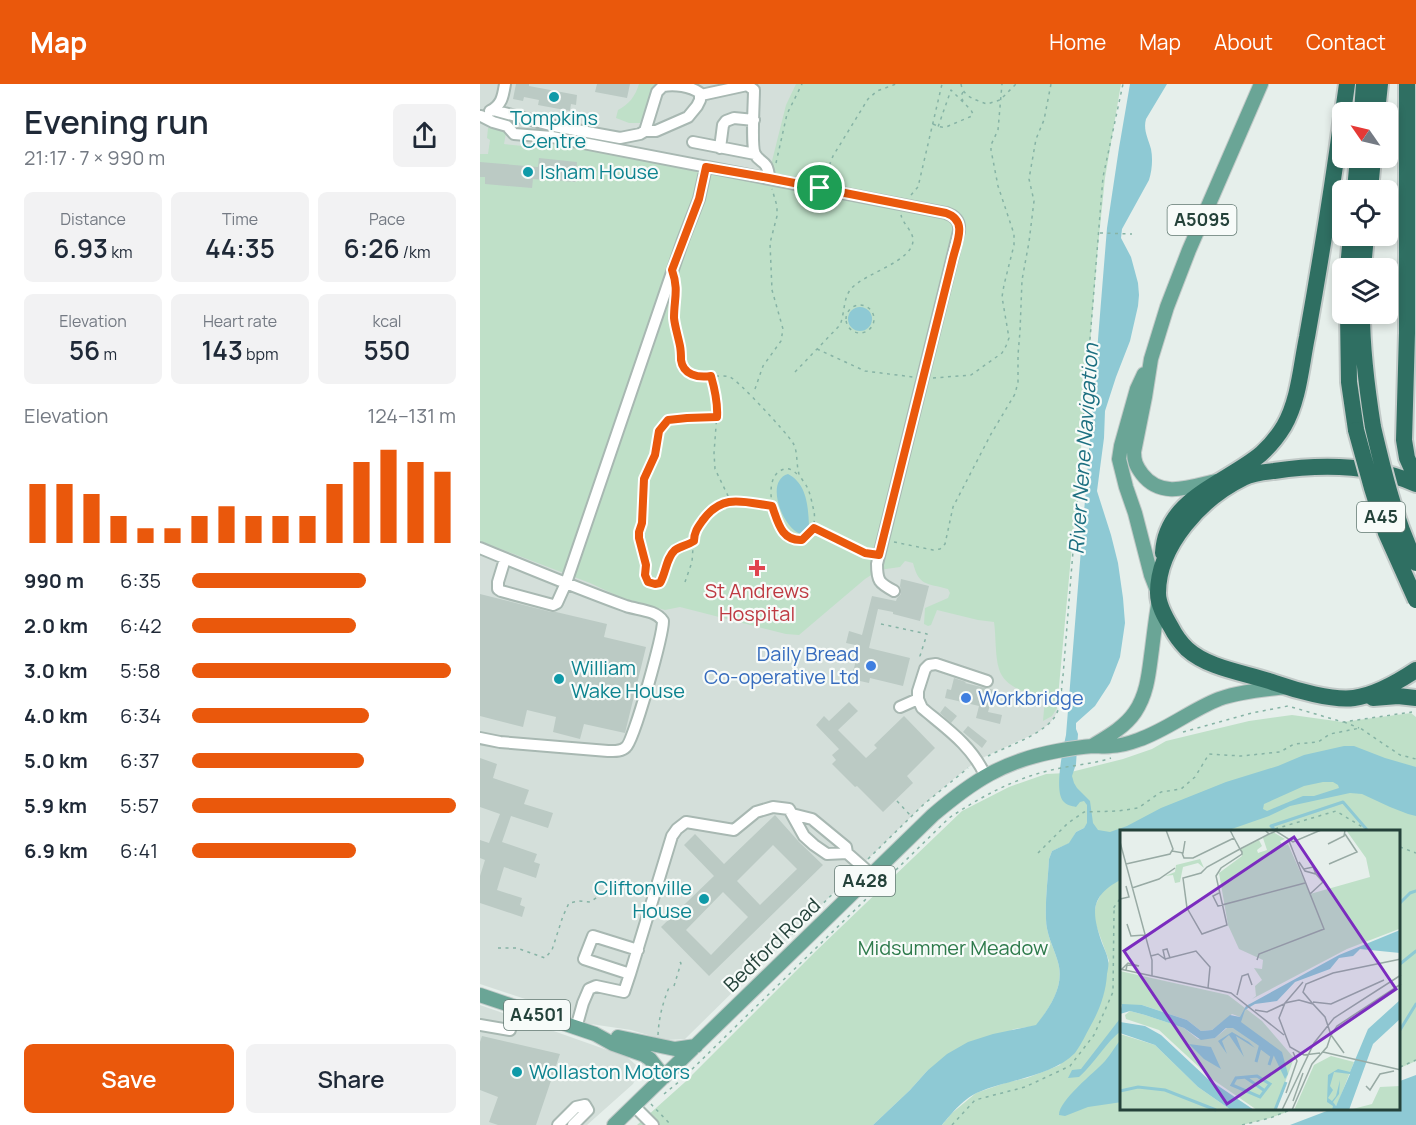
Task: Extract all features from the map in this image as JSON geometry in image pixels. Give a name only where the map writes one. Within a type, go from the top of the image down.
[{"type":"highway","points":[[1345,102],[1347,84]]},
{"type":"highway","points":[[1363,102],[1364,84]]},
{"type":"highway","points":[[1378,102],[1380,84]]},
{"type":"highway","points":[[1407,84],[1407,333],[1404,440],[1407,458],[1416,478]]},
{"type":"highway","points":[[1335,168],[1318,277],[1294,404],[1285,424],[1269,446],[1195,497],[1174,519],[1166,531],[1163,545],[1159,596],[1161,607],[1177,638],[1187,649],[1216,666],[1330,697],[1415,697]]},
{"type":"highway","name":"A45","points":[[1347,324],[1349,382],[1407,544],[1416,563]]},
{"type":"highway","name":"A45","points":[[1362,324],[1366,386],[1365,428],[1386,533],[1416,600]]},
{"type":"highway","points":[[1162,566],[1190,518],[1218,494],[1244,477],[1297,467],[1329,467],[1369,470],[1389,474],[1416,484]]},
{"type":"highway","points":[[1354,698],[1370,694],[1416,670]]},
{"type":"main road","name":"A5095","points":[[1159,596],[1151,575],[1136,513],[1126,487],[1119,459],[1121,446],[1137,389],[1151,359],[1167,307],[1189,250],[1261,84]]},
{"type":"main road","name":"A5095","points":[[1151,359],[1134,452],[1136,465],[1145,478],[1161,488],[1177,489],[1244,477]]},
{"type":"main road","name":"Bedford Road","points":[[1087,747],[1114,732],[1136,711],[1148,682],[1159,596]]},
{"type":"main road","name":"Bedford Road","points":[[614,1125],[638,1110],[664,1077],[867,870],[959,792],[985,775],[1017,761],[1056,751],[1112,746],[1137,740],[1227,696],[1288,687]]},
{"type":"main road","name":"A4501","points":[[480,994],[595,1034],[675,1049],[696,1046]]},
{"type":"main road","name":"A4501","points":[[595,1034],[613,1044],[644,1055],[664,1077]]},
{"type":"lane","points":[[481,116],[493,110],[502,99],[505,84]]},
{"type":"lane","points":[[645,131],[657,92],[663,86],[676,85],[697,90],[701,95]]},
{"type":"lane","points":[[701,95],[747,85],[754,90],[753,145],[755,154],[766,165],[769,178]]},
{"type":"lane","points":[[493,110],[554,126],[620,138],[656,130],[688,117],[697,106],[701,95]]},
{"type":"lane","points":[[481,116],[507,126],[514,134],[552,137],[769,178],[951,215],[958,221],[960,225],[877,564],[877,578],[884,586],[894,591]]},
{"type":"lane","points":[[720,148],[723,125],[726,121],[734,118],[754,120]]},
{"type":"lane","points":[[693,142],[755,154]]},
{"type":"lane","points":[[505,558],[498,589],[553,605],[557,603],[566,584],[672,270],[699,199],[706,167]]},
{"type":"lane","points":[[480,549],[566,584],[631,608],[661,616],[663,621],[661,640],[636,727],[628,746],[621,751],[500,742],[480,738]]},
{"type":"lane","points":[[985,775],[978,760],[968,747],[922,708],[918,699],[918,691],[925,669],[936,664],[987,681]]},
{"type":"lane","points":[[900,707],[918,699]]},
{"type":"lane","points":[[576,1028],[589,989],[596,986],[624,992],[672,836],[686,822],[734,830],[756,812],[773,807],[789,809],[804,836],[827,854],[848,853]]},
{"type":"lane","points":[[792,814],[812,819],[846,847],[848,853],[867,870]]},
{"type":"lane","points":[[630,974],[584,959],[593,936],[638,950]]},
{"type":"lane","points":[[480,1025],[510,1030]]},
{"type":"lane","points":[[558,1125],[576,1107],[585,1105],[588,1110],[573,1125]]},
{"type":"lane","points":[[638,1110],[653,1125]]},
{"type":"path","points":[[755,389],[763,366],[781,342],[783,330],[772,290],[770,243],[777,216],[777,206],[769,178],[777,162],[787,114],[802,84]]},
{"type":"path","points":[[820,188],[833,156],[868,99],[896,84]]},
{"type":"path","points":[[795,372],[836,329],[845,315],[852,307],[860,305],[868,308],[874,315],[873,325],[867,332],[857,333],[849,328],[845,315],[848,293],[854,286],[903,257],[911,249],[912,236],[901,217],[904,205],[918,186],[942,84]]},
{"type":"path","points":[[961,84],[963,102]]},
{"type":"path","points":[[817,349],[870,373],[923,378],[971,375],[1002,352],[1009,338],[1002,297],[1014,245],[1014,234],[998,186],[991,150],[998,130],[1002,84]]},
{"type":"path","points":[[963,92],[987,104],[1000,100],[1016,84]]},
{"type":"path","points":[[883,540],[933,550],[940,549],[945,544],[953,507],[1015,394],[1018,382],[1022,280],[1034,201],[1029,179],[1034,149],[1044,120],[1051,84]]},
{"type":"path","points":[[734,991],[867,870],[924,804],[978,760],[1038,732],[1050,723],[1058,711],[1064,665],[1103,177],[1123,84]]},
{"type":"path","points":[[932,124],[939,127],[946,127],[972,116],[971,110],[951,90],[939,127]]},
{"type":"path","points":[[1099,233],[1132,234]]},
{"type":"path","points":[[672,270],[677,297],[674,318],[684,368],[693,376],[717,375],[733,378],[762,406],[794,444],[799,476]]},
{"type":"path","points":[[711,376],[717,402],[715,469],[730,501]]},
{"type":"path","points":[[694,541],[678,548],[670,555],[665,576],[660,583],[648,582],[639,532],[642,523],[644,479],[655,455],[659,431],[668,420],[717,417]]},
{"type":"path","points":[[785,468],[792,469],[809,492],[815,520],[814,528],[802,540],[795,540],[787,536],[779,526],[772,506],[772,478],[785,468]]},
{"type":"path","points":[[685,582],[692,562],[694,533],[709,513],[719,505],[730,501],[772,506]]},
{"type":"path","points":[[814,528],[865,553],[879,555]]},
{"type":"path","points":[[882,624],[927,633],[920,656],[923,658]]},
{"type":"path","points":[[1343,722],[1412,713],[1415,697]]},
{"type":"path","points":[[1177,733],[1288,706],[1360,728],[1400,755],[1416,759]]},
{"type":"path","points":[[1038,853],[1068,823],[1084,812],[1138,808],[1161,792],[1181,789],[1195,777],[1209,754],[1241,756],[1280,752],[1294,744],[1318,742],[1330,734],[1360,728]]},
{"type":"path","points":[[660,1097],[690,1071],[949,818],[1003,786],[1021,779],[1056,769],[1093,764],[1112,758]]},
{"type":"path","points":[[897,801],[912,817]]},
{"type":"path","points":[[1271,830],[1336,811],[1367,830]]},
{"type":"path","points":[[1401,847],[1416,853]]},
{"type":"path","points":[[498,948],[516,948],[545,958],[552,950],[569,903],[579,900],[590,902],[602,894]]},
{"type":"path","points":[[952,1125],[975,1100],[1025,1087],[1070,1066],[1094,1035],[1113,992],[1114,911],[1112,910],[1120,899]]},
{"type":"path","points":[[674,986],[681,963],[678,961]]},
{"type":"path","points":[[658,1038],[659,1016],[670,985]]},
{"type":"path","points":[[1401,1067],[1416,1060]]},
{"type":"path","points":[[638,1110],[652,1104],[671,1125]]},
{"type":"path","points":[[1242,1125],[1290,1110]]},
{"type":"shaded area","name":"St Andrews Hospital","points":[[480,84],[1084,84],[1034,613],[1058,711],[1050,723],[1038,732],[978,760],[924,804],[685,1039],[665,1040],[631,1030],[577,1022],[564,1012],[480,984]]},
{"type":"shaded area","points":[[480,1005],[627,1057],[636,1065],[637,1076],[633,1084],[587,1125],[480,1125]]},
{"type":"green space","points":[[639,84],[656,84],[640,123],[629,123],[616,118],[618,110],[631,100]]},
{"type":"green space","points":[[796,84],[1121,84],[1105,178],[1098,246],[1057,708],[1052,716],[1043,721],[1045,698],[1018,689],[1006,681],[999,669],[994,622],[937,610],[931,625],[924,624],[925,608],[948,598],[950,593],[948,589],[921,580],[913,563],[905,561],[900,567],[879,570],[865,579],[799,635],[786,634],[680,607],[665,610],[622,598],[590,583],[480,541],[480,154],[488,154],[490,140],[487,138],[488,128],[506,133],[504,144],[552,149],[555,141],[701,171],[767,181],[786,105]]},
{"type":"green space","name":"Midsummer Meadow","points":[[1411,713],[1416,717],[1416,1061],[1401,1068],[1401,830],[1120,830],[1120,1110],[1292,1110],[1242,1125],[942,1125],[952,1113],[976,1093],[1027,1078],[1060,1065],[1109,961],[1094,915],[1102,892],[1090,820],[1084,828],[1076,832],[1070,843],[1052,851],[1049,859],[1046,924],[1060,977],[1052,1003],[1036,1026],[1014,1029],[927,1071],[873,1125],[637,1125],[684,1083],[816,951],[962,811],[1009,787],[1046,774],[1067,773],[1123,759],[1152,749],[1166,741],[1249,721],[1292,715],[1343,722]]},
{"type":"water","points":[[1130,84],[1167,84],[1145,123],[1152,157],[1149,180],[1122,229],[1121,238],[1131,257],[1138,283],[1138,306],[1130,341],[1105,411],[1097,491],[1118,563],[1125,623],[1120,657],[1110,683],[1095,706],[1076,723],[1078,734],[1076,764],[1072,776],[1077,788],[1090,801],[1093,823],[1098,830],[1110,832],[1127,826],[1161,808],[1226,782],[1278,766],[1304,755],[1344,746],[1354,746],[1416,767],[1416,816],[1362,794],[1350,793],[1290,806],[1229,830],[1120,830],[1120,880],[1099,898],[1095,913],[1098,932],[1108,962],[1105,987],[1097,1013],[1075,1053],[1055,1067],[974,1094],[959,1106],[942,1125],[873,1125],[947,1054],[968,1042],[1036,1025],[1056,994],[1060,977],[1059,968],[1046,924],[1049,859],[1052,851],[1069,843],[1076,832],[1084,828],[1087,823],[1087,805],[1084,801],[1076,807],[1064,802],[1060,796],[1059,779],[1066,735],[1107,228]],"holes":[[[1323,782],[1333,782],[1339,788],[1314,796],[1303,796],[1267,811],[1263,809],[1264,804],[1304,786]]]},
{"type":"water","points":[[860,307],[869,310],[872,319],[869,328],[860,331],[851,328],[848,319],[851,310]]},
{"type":"water","points":[[788,474],[803,490],[807,503],[809,525],[801,534],[788,524],[779,505],[777,486],[781,478]]},
{"type":"water","points":[[1120,1019],[1120,1032],[1079,1077],[1068,1078],[1072,1070],[1081,1069]]},
{"type":"water","points":[[1120,1041],[1120,1102],[1088,1107],[1065,1116],[1059,1115],[1071,1094],[1105,1061]]},
{"type":"water","points":[[1416,1075],[1416,1125],[1290,1125],[1329,1110],[1401,1110],[1401,1081]]},
{"type":"building","name":"Tompkins Centre","points":[[516,84],[529,84],[529,86],[577,95],[576,105],[571,104],[570,111],[538,105],[539,100],[524,97],[523,101],[513,99]]},
{"type":"building","points":[[597,84],[630,84],[627,98],[595,92]]},
{"type":"building","name":"Isham House","points":[[539,158],[577,162],[576,182],[533,179],[532,188],[485,184],[485,177],[480,177],[480,162],[538,167]]},
{"type":"building","points":[[901,579],[929,586],[920,621],[878,609],[869,648],[910,658],[903,686],[870,678],[869,683],[851,679],[860,646],[846,643],[849,631],[862,635],[872,596],[896,601],[901,594]]},
{"type":"building","name":"William Wake House","points":[[480,594],[607,624],[604,637],[646,647],[625,733],[584,724],[580,739],[553,732],[556,717],[527,710],[523,727],[480,716]]},
{"type":"building","name":"Workbridge","points":[[954,678],[994,690],[988,712],[1002,715],[1000,724],[976,718],[979,706],[945,698],[947,689],[951,690]]},
{"type":"building","points":[[849,702],[858,711],[838,730],[866,758],[877,748],[874,745],[904,716],[935,748],[907,776],[913,783],[883,812],[832,764],[836,760],[832,755],[839,749],[816,725],[824,716],[829,721]]},
{"type":"building","points":[[945,706],[957,716],[951,723],[940,713]]},
{"type":"building","points":[[968,726],[987,741],[982,748],[963,732]]},
{"type":"building","points":[[480,758],[497,764],[493,778],[529,790],[524,804],[553,813],[548,828],[511,816],[502,842],[537,854],[534,862],[540,864],[536,878],[504,867],[497,890],[522,898],[520,905],[525,907],[522,917],[480,903],[480,876],[485,860],[480,858],[480,840],[489,843],[500,814],[480,807]]},
{"type":"building","name":"Cliftonville House","points":[[775,815],[823,865],[709,976],[661,927],[714,876],[684,845],[695,834],[724,864]],"holes":[[[773,845],[797,869],[760,905],[737,881]],[[723,892],[748,917],[711,955],[686,930]]]},
{"type":"building","name":"Wollaston Motors","points":[[482,1036],[560,1054],[536,1125],[498,1125],[489,1122],[498,1097],[480,1090]]},
{"type":"waterway","points":[[1275,830],[1271,826],[1343,802],[1367,830]]},
{"type":"waterway","points":[[1401,902],[1410,893],[1416,891]]},
{"type":"waterway","points":[[1401,963],[1416,951]]},
{"type":"waterway","points":[[1401,1028],[1416,1004]]},
{"type":"place","name":"Tompkins Centre","points":[[554,97]]},
{"type":"place","name":"Isham House","points":[[528,172]]},
{"type":"place","name":"St Andrews Hospital","points":[[757,568]]},
{"type":"place","name":"Daily Bread Co-operative Ltd","points":[[871,666]]},
{"type":"place","name":"William Wake House","points":[[559,679]]},
{"type":"place","name":"Workbridge","points":[[966,698]]},
{"type":"place","name":"Cliftonville House","points":[[704,899]]},
{"type":"place","name":"Wollaston Motors","points":[[517,1072]]},
{"type":"route","points":[[706,167],[820,188],[946,213],[955,217],[960,225],[879,555],[865,553],[814,528],[802,540],[795,540],[787,536],[779,526],[772,506],[728,501],[719,505],[702,521],[694,533],[694,541],[678,548],[670,555],[665,576],[660,583],[648,582],[639,532],[642,523],[644,479],[655,455],[659,431],[668,420],[717,417],[717,402],[711,376],[693,376],[688,373],[681,362],[681,348],[674,318],[677,297],[672,270],[699,199],[706,167]]},
{"type":"water label","name":"River Nene Navigation","points":[[1084,449]]}]
